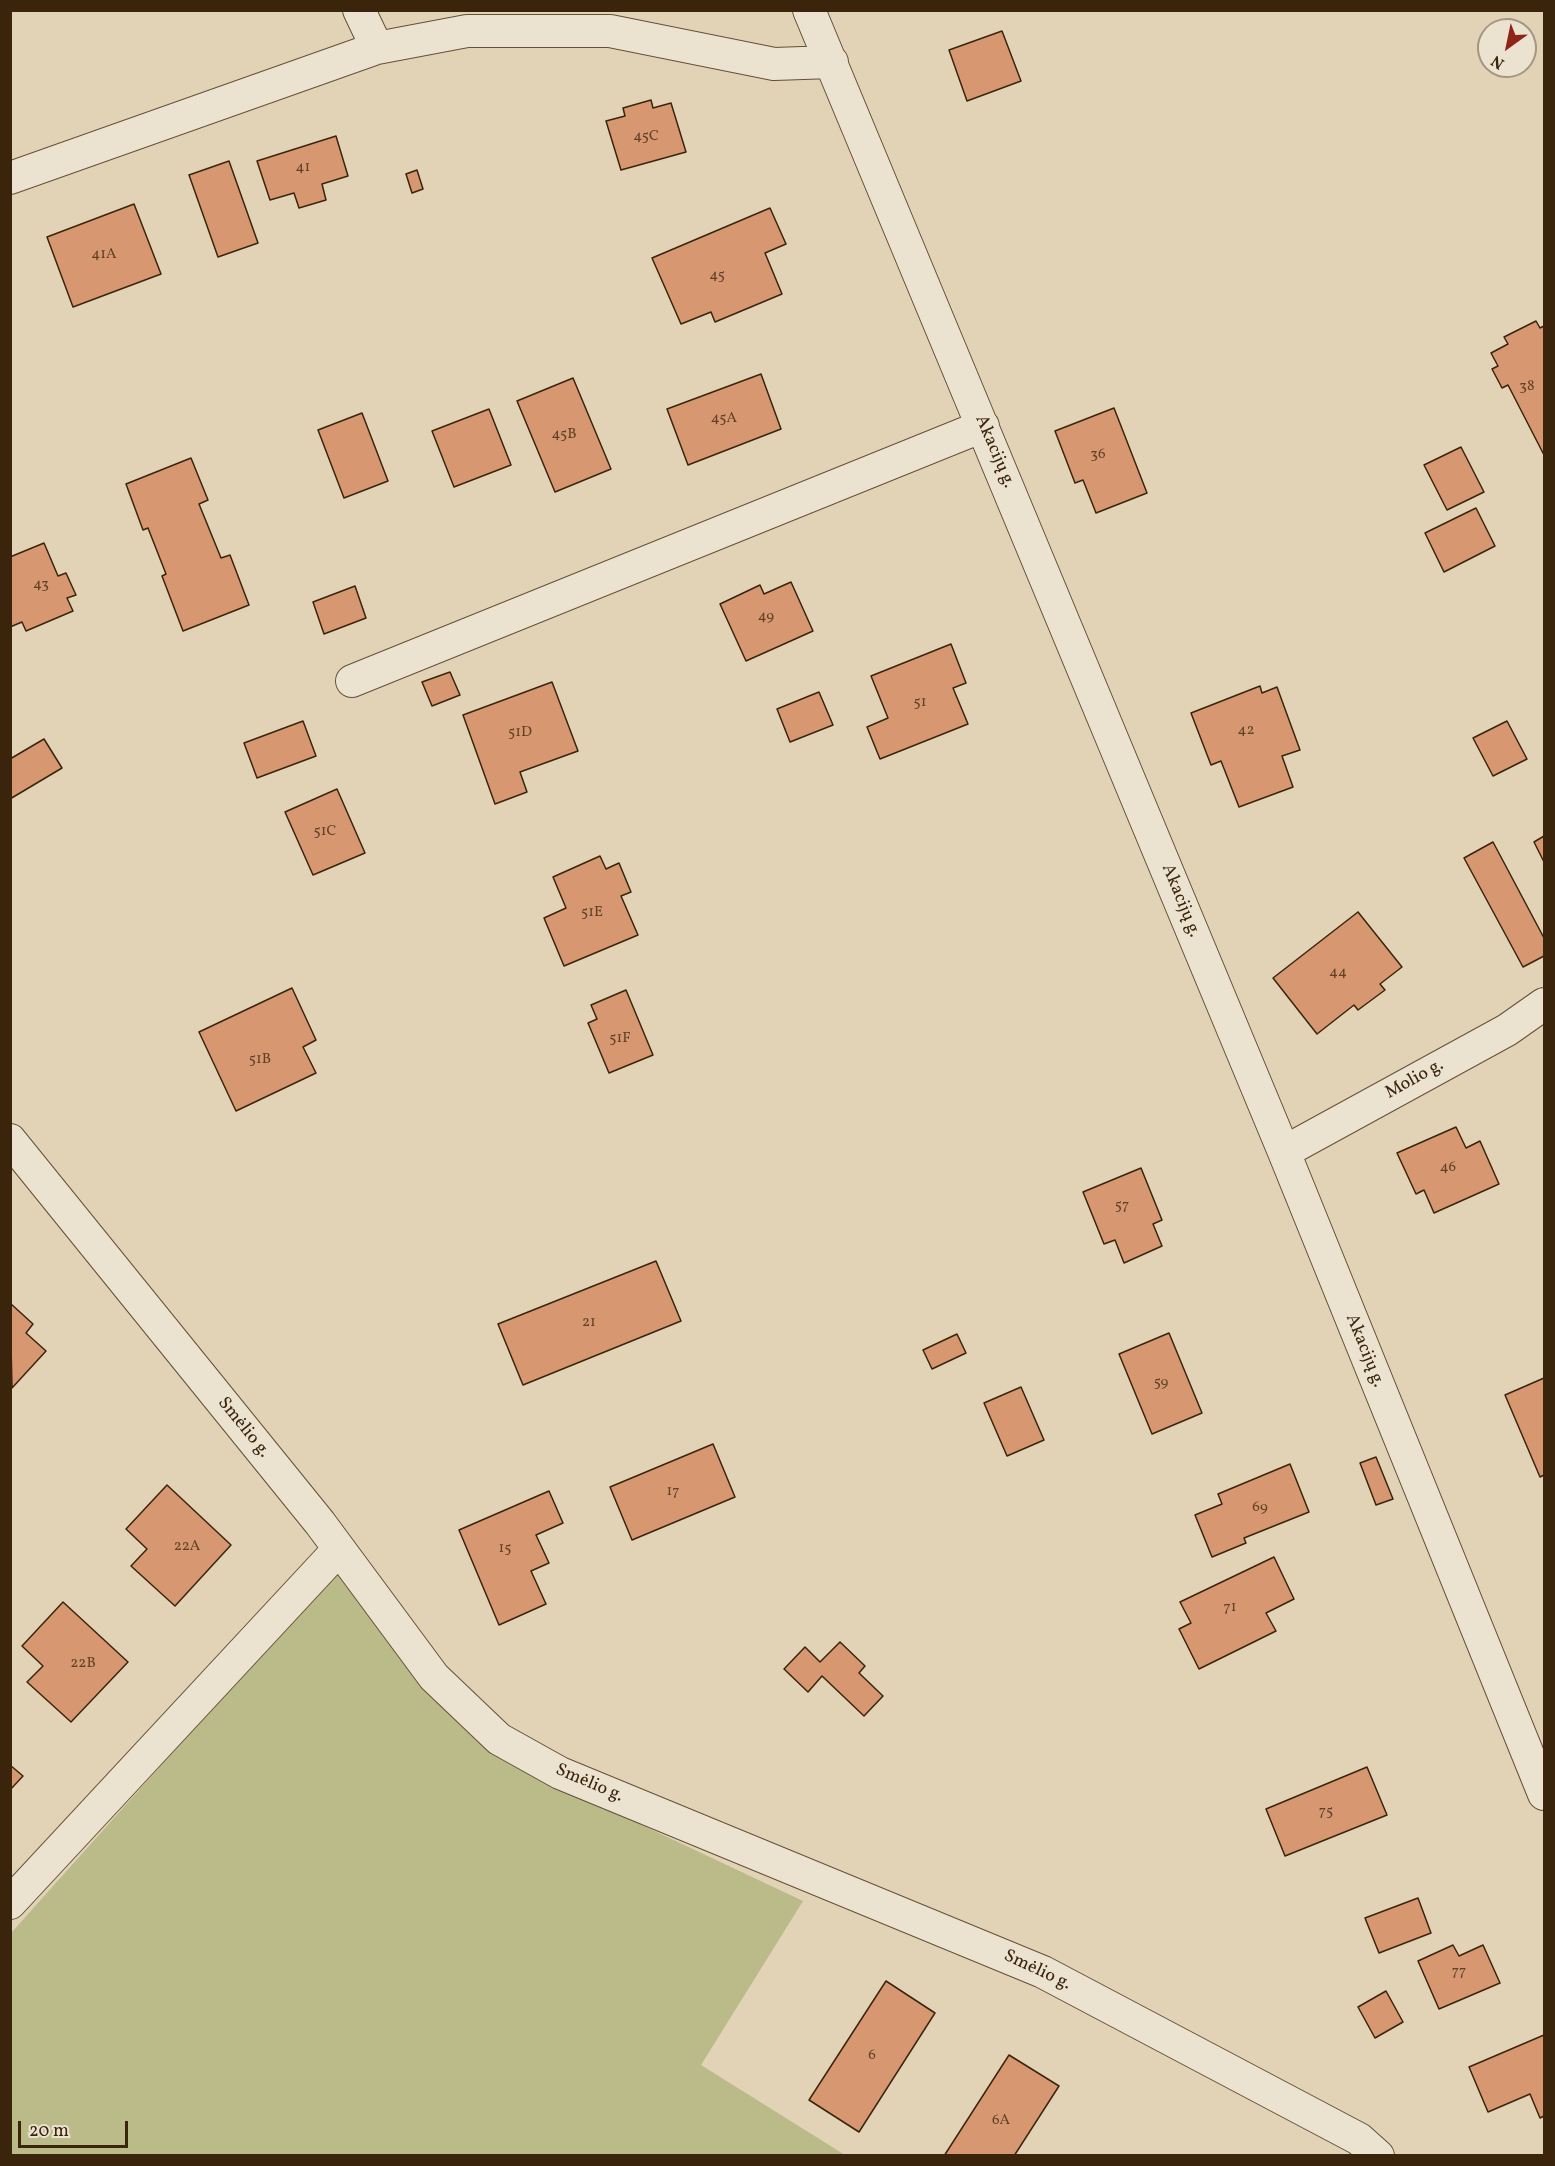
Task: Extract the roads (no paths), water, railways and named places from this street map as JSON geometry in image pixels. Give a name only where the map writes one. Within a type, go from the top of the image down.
[{"type":"street","points":[[359,10],[377,48]]},
{"type":"street","name":"Akacijų g.","points":[[809,10],[1284,1152],[1545,1794]]},
{"type":"street","points":[[10,178],[377,48],[467,31],[610,31],[774,64],[832,62]]},
{"type":"street","points":[[352,681],[983,426]]},
{"type":"street","name":"Molio g.","points":[[1284,1152],[1507,1030],[1545,1004]]},
{"type":"street","name":"Smėlio g.","points":[[13,1151],[339,1549],[434,1677],[499,1738],[560,1773],[1043,1972],[1359,2139],[1378,2156]]},
{"type":"street","points":[[10,1902],[339,1549]]}]
